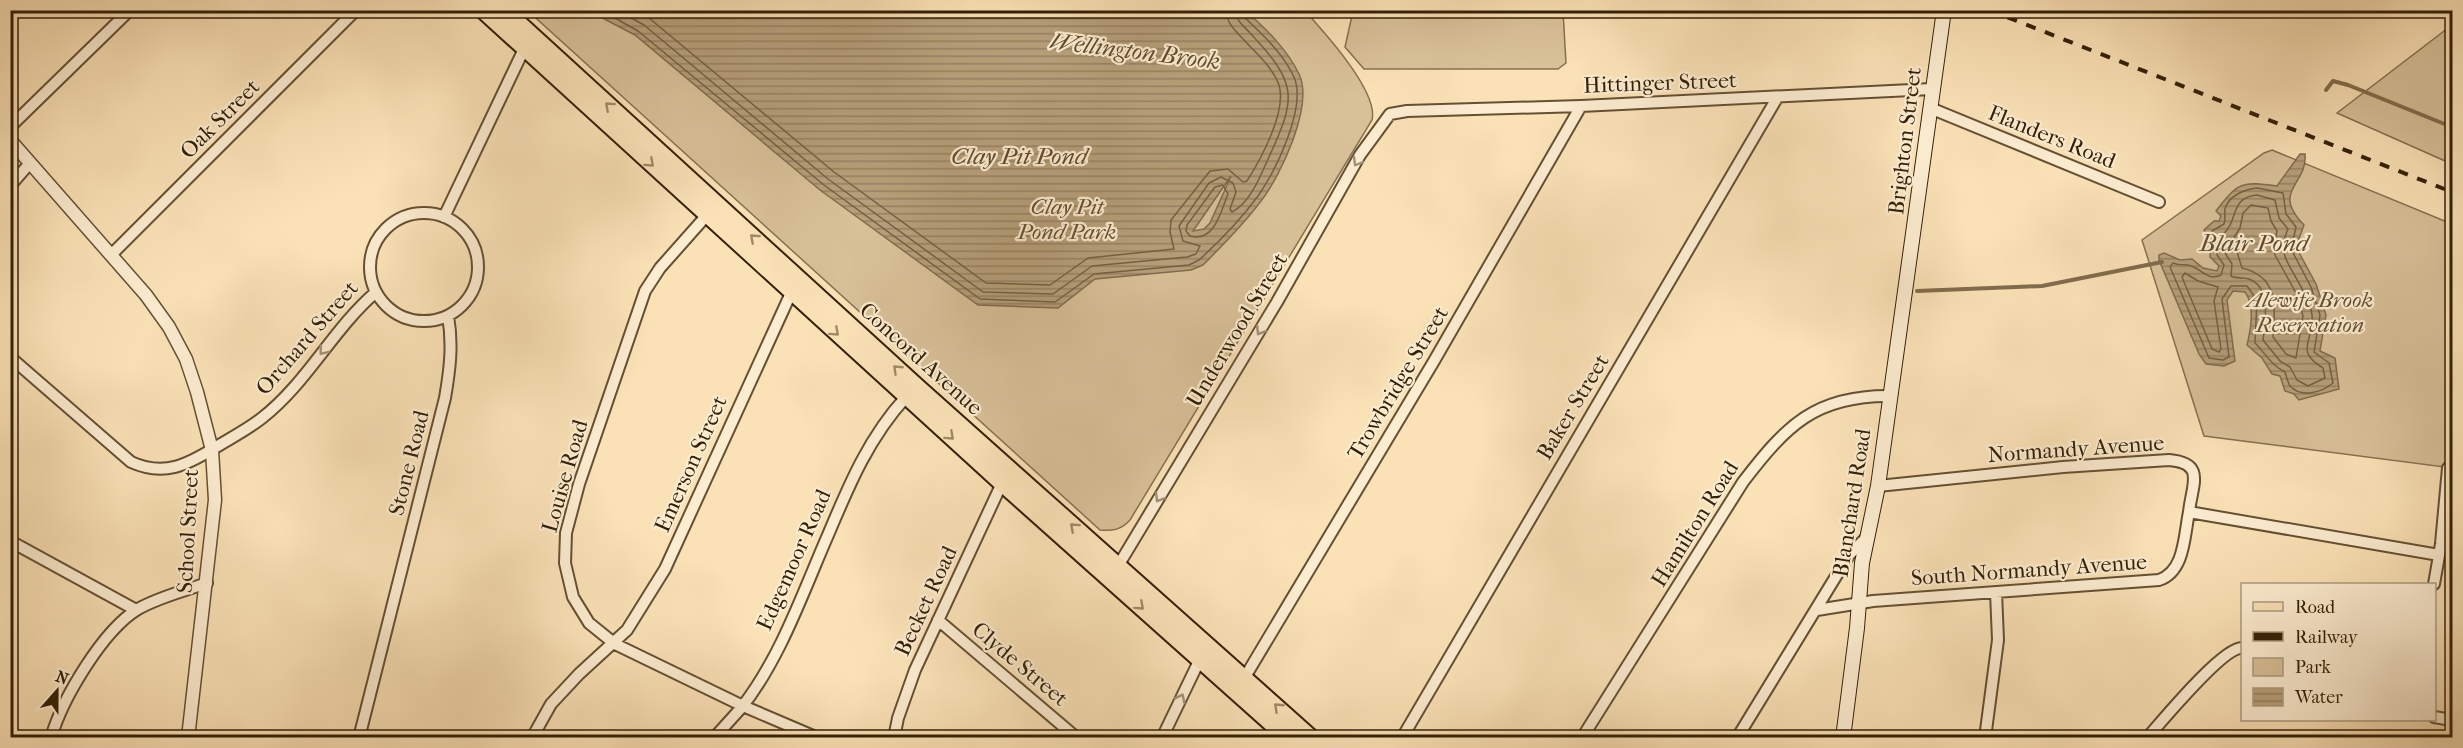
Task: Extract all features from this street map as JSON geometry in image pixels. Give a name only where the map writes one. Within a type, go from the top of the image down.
[{"type":"main road","name":"Concord Avenue","points":[[483,10],[524,49],[712,210]]},
{"type":"main road","name":"Concord Avenue","points":[[504,10],[712,210],[911,392],[1241,684],[1311,738]]},
{"type":"main road","name":"Brighton Street","points":[[1908,276],[1944,10]]},
{"type":"main road","name":"Blanchard Road","points":[[1843,738],[1862,563],[1878,486],[1908,276]]},
{"type":"main road","name":"Concord Avenue","points":[[1241,684],[1288,738]]},
{"type":"street","points":[[10,127],[130,10]]},
{"type":"street","name":"Oak Street","points":[[112,254],[356,10]]},
{"type":"street","points":[[376,292],[385,305],[407,318],[427,321],[448,316],[457,310],[472,292],[478,263],[467,235],[444,218],[524,49]]},
{"type":"street","name":"Hittinger Street","points":[[1390,114],[1407,111],[1777,98],[1932,89]]},
{"type":"street","name":"Baker Street","points":[[1402,738],[1777,98]]},
{"type":"street","name":"Trowbridge Street","points":[[1241,684],[1434,361],[1581,106]]},
{"type":"street","name":"Flanders Road","points":[[1930,108],[2159,202]]},
{"type":"street","name":"Underwood Street","points":[[1113,572],[1277,302],[1360,155],[1390,114]]},
{"type":"street","name":"School Street","points":[[10,140],[146,295],[177,343],[197,392],[212,450],[215,500],[188,738]]},
{"type":"street","points":[[10,186],[30,163]]},
{"type":"street","name":"Louise Road","points":[[712,210],[660,268],[645,291],[579,484],[566,533],[565,563],[573,597],[589,622],[615,644],[743,706],[818,738]]},
{"type":"street","name":"Orchard Street","points":[[10,357],[131,462],[147,470],[162,471],[190,462],[263,417],[304,375],[359,307],[376,292],[370,264],[380,236],[392,224],[411,215],[432,214],[444,218]]},
{"type":"street","name":"Emerson Street","points":[[532,738],[551,704],[579,674],[615,644],[633,623],[665,569],[795,286]]},
{"type":"street","name":"Stone Road","points":[[359,738],[445,398],[451,366],[452,338],[448,316]]},
{"type":"street","name":"Edgemoor Road","points":[[714,738],[743,706],[765,669],[792,617],[867,449],[890,415],[911,392]]},
{"type":"street","name":"Hamilton Road","points":[[1581,738],[1743,482],[1772,444],[1794,423],[1820,408],[1854,399],[1891,396]]},
{"type":"street","name":"Normandy Avenue","points":[[1878,486],[2063,467],[2169,460],[2186,461],[2192,466],[2194,473],[2189,512]]},
{"type":"street","points":[[2434,583],[2448,468]]},
{"type":"street","name":"Becket Road","points":[[894,738],[898,718],[915,670],[1005,476]]},
{"type":"street","points":[[2189,512],[2439,555]]},
{"type":"street","name":"South Normandy Avenue","points":[[1817,610],[1859,603],[2159,580],[2169,577],[2177,569],[2189,512]]},
{"type":"street","points":[[1737,738],[1850,555],[1868,536]]},
{"type":"street","points":[[10,541],[136,610]]},
{"type":"street","points":[[51,738],[75,687],[97,652],[116,629],[136,610],[158,600],[207,584]]},
{"type":"street","points":[[1985,738],[1998,640],[1996,592]]},
{"type":"street","name":"Clyde Street","points":[[938,620],[1077,738]]},
{"type":"street","points":[[2147,738],[2216,663],[2235,648],[2241,647]]},
{"type":"street","points":[[1162,738],[1203,651]]},
{"type":"street","points":[[2436,717],[2452,720]]},
{"type":"green space","name":"Clay Pit Pond Park","points":[[527,10],[1305,11],[1336,47],[1359,79],[1372,108],[1372,120],[1130,520],[1116,529],[1100,530]]},
{"type":"green space","points":[[1353,11],[1563,11],[1566,63],[1558,69],[1364,69],[1345,47]]},
{"type":"green space","points":[[2452,25],[2452,164],[2337,113]]},
{"type":"green space","name":"Alewife Brook Reservation","points":[[2272,150],[2452,224],[2452,468],[2204,436],[2142,240],[2264,153]]},
{"type":"water","name":"Clay Pit Pond","points":[[589,11],[1246,11],[1276,40],[1294,65],[1302,87],[1302,103],[1299,121],[1286,158],[1269,189],[1254,210],[1203,265],[1191,270],[1095,279],[1058,308],[978,305],[820,190],[635,35]],"holes":[[[1231,176],[1210,223],[1204,229],[1193,231]]]},
{"type":"water","name":"Blair Pond","points":[[2300,154],[2305,154],[2304,165],[2290,195],[2290,204],[2294,213],[2304,225],[2296,247],[2316,284],[2326,315],[2320,351],[2335,358],[2339,389],[2299,400],[2294,394],[2285,391],[2280,376],[2272,374],[2262,358],[2247,345],[2251,310],[2245,292],[2233,291],[2227,300],[2235,361],[2224,366],[2206,364],[2199,354],[2159,260],[2159,255],[2164,253],[2180,260],[2192,259],[2203,268],[2217,271],[2219,266],[2210,257],[2211,246],[2204,230],[2214,221],[2219,221],[2221,216],[2216,211],[2230,194],[2242,186],[2256,184],[2277,186]]},
{"type":"waterway","name":"Wellington Brook","points":[[2326,90],[2333,81],[2348,85],[2452,127]]},
{"type":"waterway","name":"Wellington Brook","points":[[1917,291],[2042,286],[2162,262]]},
{"type":"railway","points":[[1989,10],[2452,192]]}]
